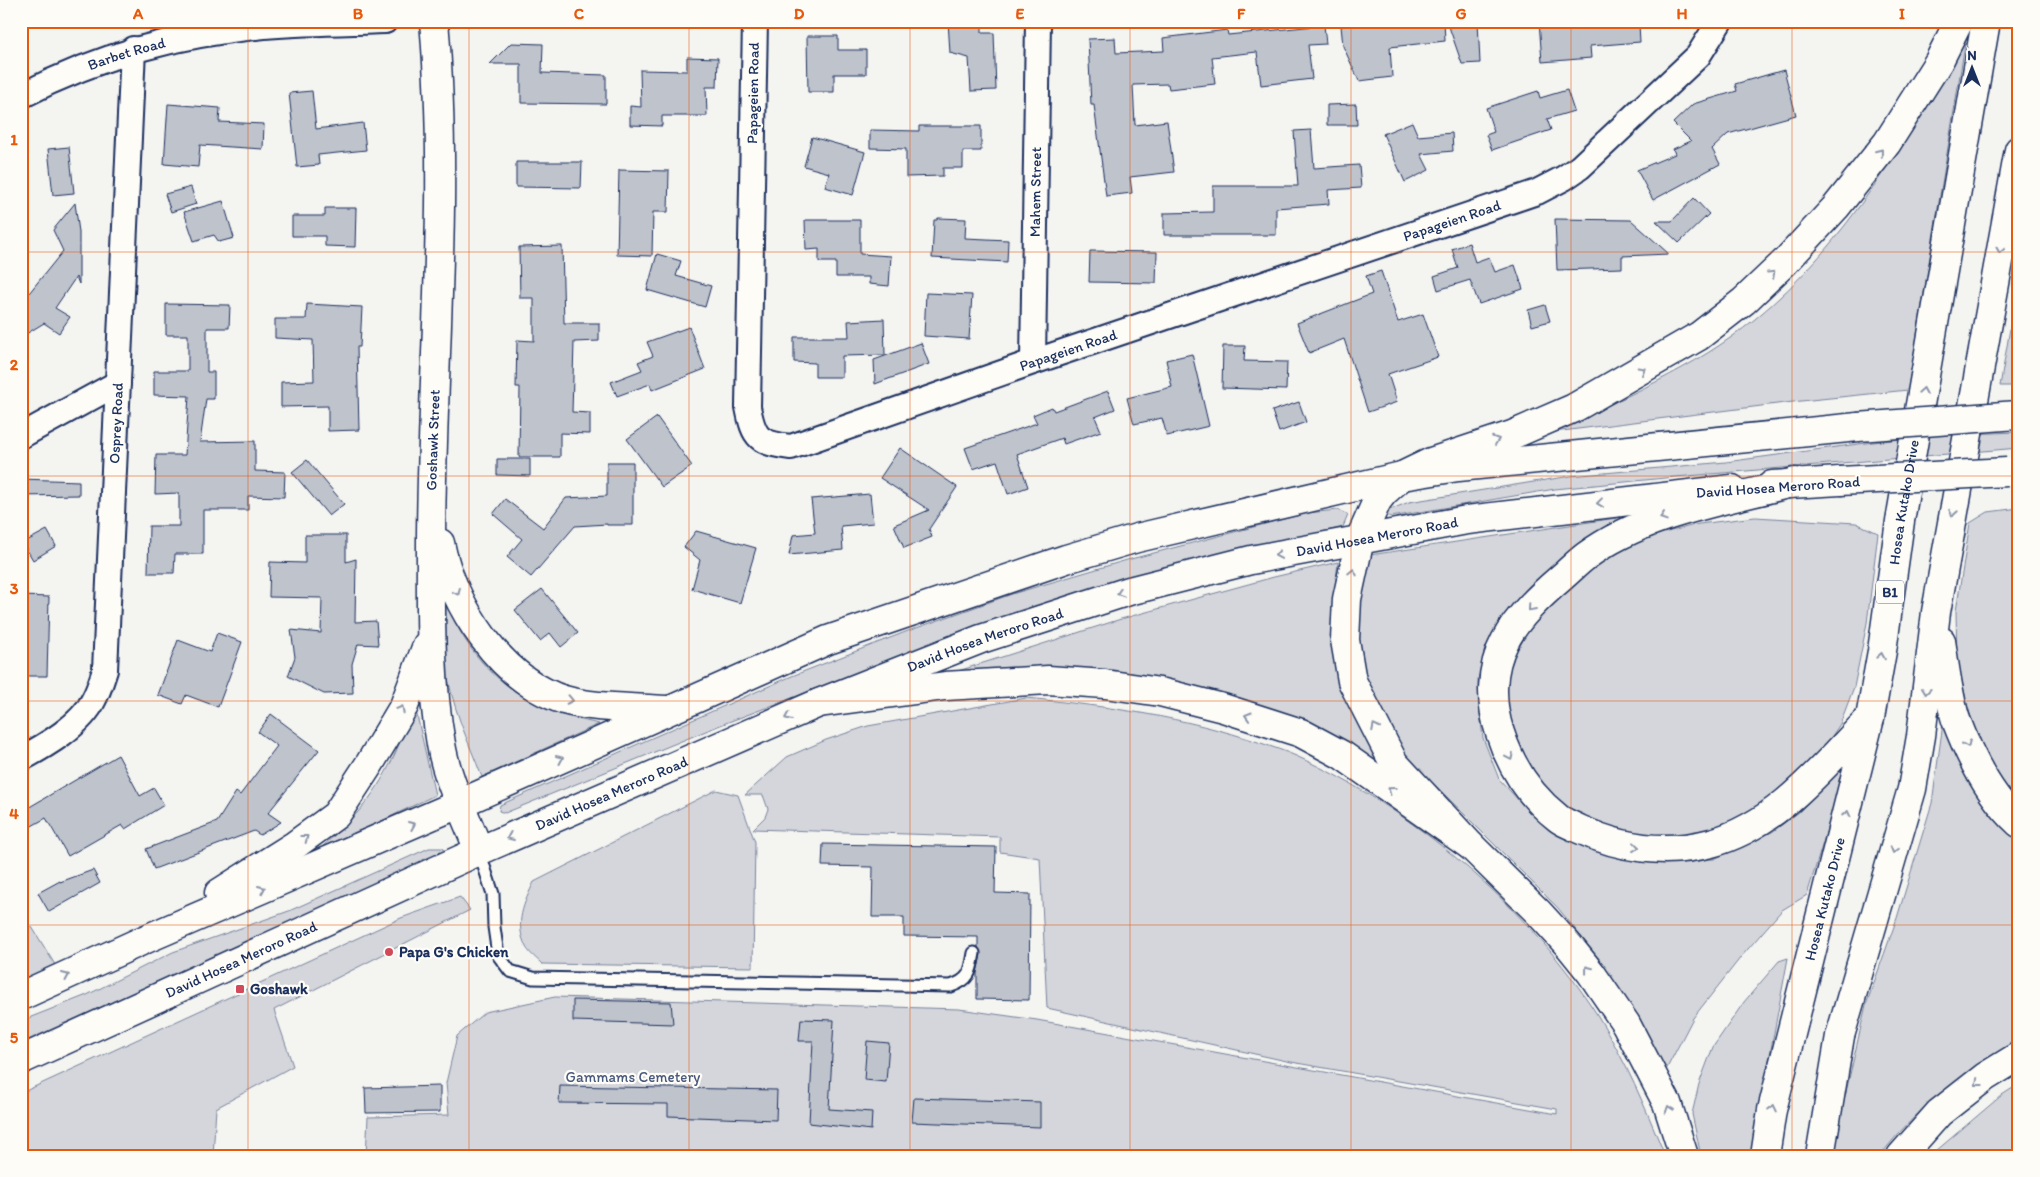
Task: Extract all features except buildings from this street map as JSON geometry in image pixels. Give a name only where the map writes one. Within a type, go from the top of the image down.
[{"type":"main road","name":"Goshawk Street","points":[[434,21],[439,79],[440,233],[431,494],[431,634],[434,691],[441,746],[454,788],[479,851]]},
{"type":"main road","points":[[1684,1156],[1667,1103],[1626,1024],[1570,946],[1471,846],[1394,763],[1352,682],[1345,640],[1347,599],[1360,539],[1377,501],[1402,476],[1431,462],[1512,435],[1574,408],[1699,336],[1744,301],[1785,262],[1836,207],[1887,143],[1939,61],[1960,21]]},
{"type":"main road","name":"Hosea Kutako Drive","points":[[1765,1156],[1772,1110],[1870,718],[1882,651],[1900,521],[1986,21]]},
{"type":"main road","points":[[1820,1156],[1840,1036],[1912,789],[1921,736],[1936,612],[2019,150]]},
{"type":"main road","points":[[21,996],[146,939],[461,803],[828,640],[1066,559],[1137,538],[1402,476],[1458,467],[1858,427],[2018,415]]},
{"type":"main road","name":"David Hosea Meroro Road","points":[[21,1060],[479,851],[819,703],[981,639],[1129,591],[1251,560],[1467,520],[1795,482],[2013,472]]},
{"type":"main road","points":[[1795,482],[1661,517],[1628,532],[1587,556],[1546,590],[1506,640],[1495,665],[1494,699],[1498,728],[1516,771],[1534,796],[1560,820],[1593,835],[1628,846],[1666,850],[1712,843],[1744,829],[1767,816],[1798,792],[1870,718]]},
{"type":"main road","points":[[431,494],[445,566],[465,608],[494,652],[533,687],[565,700],[596,705],[671,710]]},
{"type":"main road","points":[[1936,612],[1956,719],[1986,785],[2010,815],[2019,823]]},
{"type":"main road","points":[[146,939],[295,845],[336,814],[370,763],[404,706],[431,634]]},
{"type":"main road","points":[[819,703],[946,686],[1031,681],[1105,684],[1160,692],[1222,708],[1301,733],[1342,755],[1471,846]]},
{"type":"main road","points":[[1901,1156],[1939,1112],[1985,1077],[2019,1056]]},
{"type":"street","name":"Barbet Road","points":[[21,96],[61,77],[133,49],[197,34],[266,26],[385,21]]},
{"type":"street","name":"Papageien Road","points":[[755,21],[748,407],[751,422],[759,438],[770,444],[791,447],[1033,362],[1537,192],[1564,178],[1587,160],[1698,56],[1720,21]]},
{"type":"street","name":"Mahem Street","points":[[1033,362],[1038,21]]},
{"type":"street","name":"Osprey Road","points":[[21,759],[45,746],[81,718],[94,700],[105,670],[133,49]]},
{"type":"street","points":[[21,436],[118,384]]},
{"type":"lane","points":[[479,851],[493,894],[494,926],[498,955],[510,971],[533,978],[951,986],[962,982],[968,976],[974,953]]},
{"type":"green space","points":[[1967,32],[1908,390],[1801,401],[1554,432],[1658,381],[1708,353],[1755,319],[1788,289],[1819,257],[1874,186],[1922,110]]},
{"type":"green space","points":[[2019,277],[2019,386],[2000,386]]},
{"type":"green space","points":[[2019,432],[2019,448],[1555,489],[1391,517],[1386,515],[1387,511],[1409,502],[1571,476],[1726,462],[1873,442],[1941,435]]},
{"type":"green space","points":[[2019,508],[2019,807],[1985,758],[1968,708],[1957,660],[1956,611],[1970,523],[1988,512]]},
{"type":"green space","points":[[1338,510],[1348,515],[1343,527],[1207,559],[834,682],[723,724],[505,813],[499,811],[500,805],[792,676],[908,631],[1012,594],[1127,560],[1307,513]]},
{"type":"green space","points":[[1643,514],[1571,554],[1529,586],[1504,618],[1486,649],[1478,679],[1479,705],[1483,738],[1499,779],[1533,816],[1574,841],[1622,859],[1665,862],[1714,859],[1772,832],[1799,812],[1847,764],[1807,895],[1782,910],[1741,957],[1693,1018],[1666,1070],[1643,1027],[1601,961],[1558,908],[1398,748],[1362,676],[1356,623],[1363,556]]},
{"type":"green space","points":[[1755,517],[1856,523],[1878,533],[1867,623],[1854,687],[1840,724],[1824,748],[1800,776],[1759,807],[1721,826],[1686,837],[1644,836],[1591,822],[1561,804],[1532,776],[1512,744],[1505,678],[1517,645],[1535,616],[1568,586],[1606,557],[1647,537],[1699,524]]},
{"type":"green space","points":[[1338,562],[1335,589],[1391,776],[1328,737],[1026,670],[958,671],[1121,619],[1274,577]]},
{"type":"green space","points":[[444,604],[447,604],[472,650],[488,669],[506,685],[548,709],[599,724],[482,777],[461,723],[448,680]]},
{"type":"green space","name":"Gammams Cemetery","points":[[1026,698],[1174,719],[1261,743],[1296,756],[1339,777],[1382,803],[1424,833],[1465,865],[1503,901],[1539,938],[1571,976],[1598,1016],[1626,1067],[1643,1102],[1665,1156],[366,1156],[368,1117],[449,1115],[446,1083],[457,1036],[485,1012],[555,997],[959,1009],[1037,1020],[1557,1114],[1557,1109],[1291,1062],[1047,1008],[1040,858],[1000,852],[1000,837],[753,829],[765,817],[768,809],[763,795],[745,795],[787,757],[826,740],[868,726]]},
{"type":"green space","points":[[414,702],[435,795],[316,853],[358,812],[377,787],[392,760]]},
{"type":"green space","points":[[1944,716],[1998,818],[2019,836],[2019,1040],[1980,1064],[1943,1091],[1894,1138],[1880,1156],[1835,1156],[1840,1118],[1866,1005],[1897,918],[1932,803]]},
{"type":"green space","points":[[716,790],[738,795],[755,842],[753,967],[542,964],[529,951],[522,938],[521,921],[524,905],[534,882]]},
{"type":"green space","points":[[429,848],[443,848],[445,852],[21,1043],[21,1021],[87,995],[173,952],[289,911]]},
{"type":"green space","points":[[460,897],[470,910],[274,1010],[293,1066],[216,1108],[213,1156],[21,1156],[21,1093],[401,918]]},
{"type":"green space","points":[[32,927],[57,968],[21,983],[21,931]]},
{"type":"green space","points":[[1788,958],[1751,1156],[1701,1156],[1692,1114],[1699,1084],[1713,1047],[1744,1002],[1779,961]]},
{"type":"green space","points":[[2019,1084],[2019,1156],[1930,1156],[2002,1095]]},
{"type":"place","name":"Papa G's Chicken","points":[[389,952]]},
{"type":"place","name":"Goshawk","points":[[240,989]]}]
